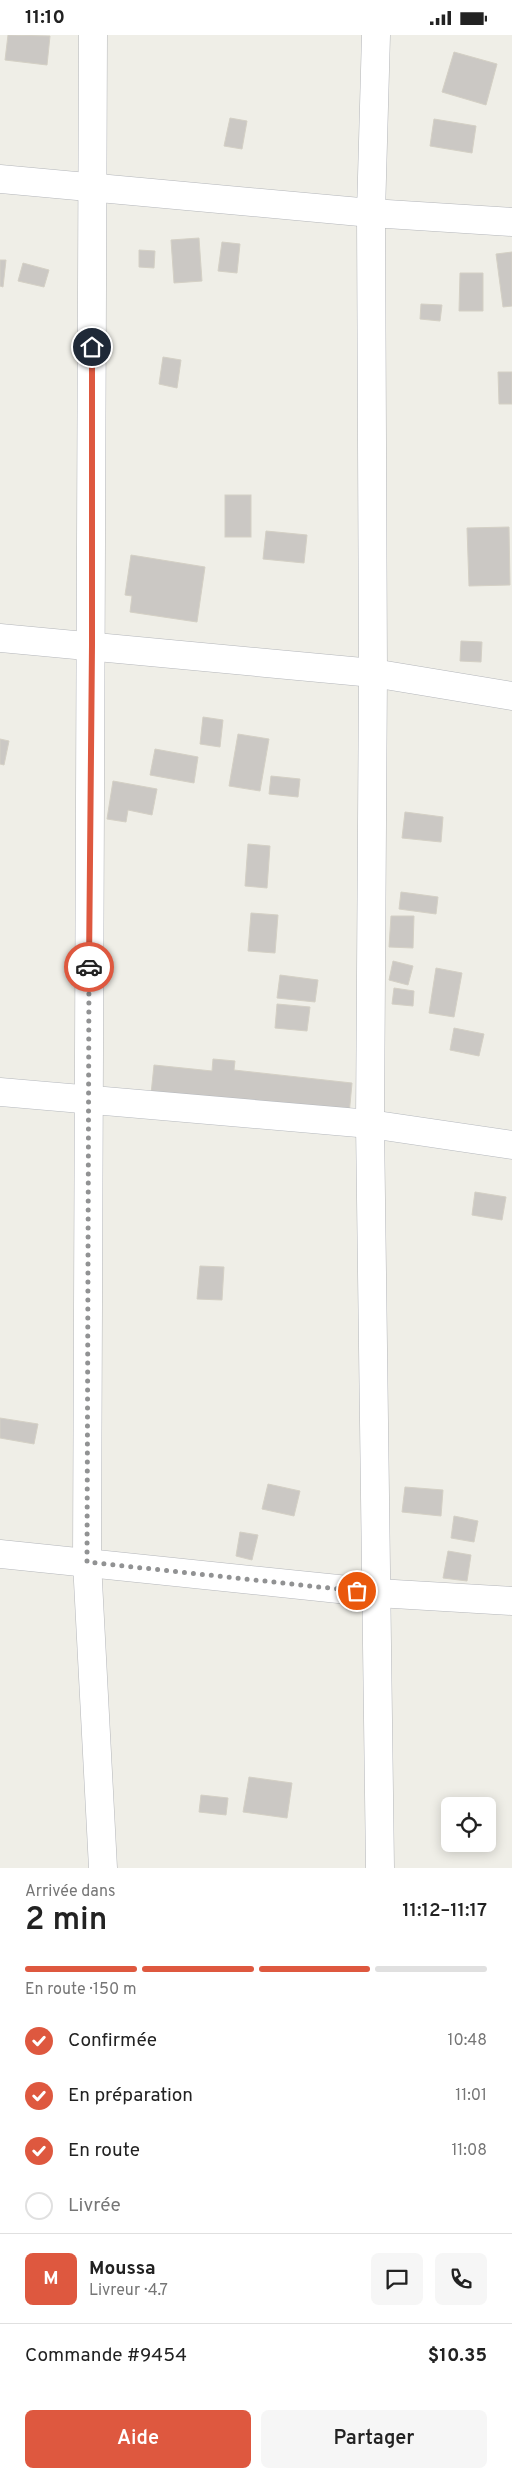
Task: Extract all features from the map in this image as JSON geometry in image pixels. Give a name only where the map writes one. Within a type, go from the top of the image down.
[{"type":"street","points":[[93,35],[87,1562],[103,1868]]},
{"type":"street","points":[[376,35],[371,213],[373,673],[370,1124],[380,1868]]},
{"type":"street","points":[[0,179],[371,213],[512,222]]},
{"type":"street","points":[[0,638],[92,645],[373,673],[512,696]]},
{"type":"street","points":[[0,1093],[370,1124],[512,1145]]},
{"type":"street","points":[[0,1554],[377,1593],[512,1601]]},
{"type":"building","points":[[8,35],[50,36],[47,65],[5,60]]},
{"type":"building","points":[[454,52],[497,64],[486,105],[442,92]]},
{"type":"building","points":[[230,118],[247,121],[242,149],[224,146]]},
{"type":"building","points":[[434,119],[476,126],[472,153],[430,146]]},
{"type":"building","points":[[199,238],[202,281],[174,283],[171,240]]},
{"type":"building","points":[[222,242],[240,244],[237,273],[218,271]]},
{"type":"building","points":[[139,250],[155,251],[154,268],[139,267]]},
{"type":"building","points":[[512,252],[512,306],[503,307],[496,254]]},
{"type":"building","points":[[0,260],[6,260],[3,287],[0,286]]},
{"type":"building","points":[[23,263],[49,270],[44,287],[18,281]]},
{"type":"building","points":[[460,273],[483,273],[483,311],[459,311]]},
{"type":"building","points":[[421,304],[442,305],[440,321],[420,319]]},
{"type":"building","points":[[163,357],[181,360],[177,388],[159,384]]},
{"type":"building","points":[[498,372],[512,372],[512,404],[499,404]]},
{"type":"building","points":[[225,495],[251,495],[251,537],[225,537]]},
{"type":"building","points":[[509,527],[510,585],[469,586],[467,528]]},
{"type":"building","points":[[266,531],[307,535],[304,563],[263,559]]},
{"type":"building","points":[[131,555],[205,567],[197,622],[130,612],[132,596],[125,595]]},
{"type":"building","points":[[461,641],[482,642],[481,662],[460,661]]},
{"type":"building","points":[[203,717],[223,720],[220,747],[200,744]]},
{"type":"building","points":[[238,734],[269,739],[260,791],[229,786]]},
{"type":"building","points":[[0,739],[9,741],[4,765],[0,764]]},
{"type":"building","points":[[155,749],[198,757],[194,783],[150,775]]},
{"type":"building","points":[[271,776],[300,779],[298,797],[269,794]]},
{"type":"building","points":[[113,781],[157,789],[152,815],[128,810],[126,822],[107,819]]},
{"type":"building","points":[[405,812],[443,817],[441,842],[402,838]]},
{"type":"building","points":[[248,844],[270,846],[267,888],[245,886]]},
{"type":"building","points":[[401,892],[438,897],[436,914],[399,909]]},
{"type":"building","points":[[251,913],[278,915],[275,953],[248,951]]},
{"type":"building","points":[[391,916],[414,916],[413,948],[389,947]]},
{"type":"building","points":[[393,961],[413,966],[408,985],[389,980]]},
{"type":"building","points":[[436,968],[462,973],[454,1017],[429,1013]]},
{"type":"building","points":[[280,975],[318,980],[315,1002],[277,998]]},
{"type":"building","points":[[394,988],[414,991],[413,1006],[392,1004]]},
{"type":"building","points":[[277,1004],[310,1007],[307,1031],[275,1028]]},
{"type":"building","points":[[454,1028],[484,1034],[479,1056],[450,1050]]},
{"type":"building","points":[[213,1059],[235,1061],[234,1070],[352,1083],[349,1115],[151,1094],[154,1065],[212,1071]]},
{"type":"building","points":[[475,1192],[506,1197],[502,1220],[472,1215]]},
{"type":"building","points":[[200,1266],[224,1267],[222,1300],[197,1299]]},
{"type":"building","points":[[0,1418],[38,1424],[34,1444],[0,1438]]},
{"type":"building","points":[[268,1484],[300,1491],[294,1516],[262,1509]]},
{"type":"building","points":[[405,1487],[443,1490],[441,1516],[402,1512]]},
{"type":"building","points":[[454,1516],[478,1521],[474,1542],[451,1538]]},
{"type":"building","points":[[240,1532],[258,1535],[252,1560],[236,1556]]},
{"type":"building","points":[[448,1551],[471,1555],[467,1581],[443,1578]]},
{"type":"building","points":[[249,1777],[292,1783],[287,1818],[243,1812]]},
{"type":"building","points":[[201,1795],[228,1798],[226,1815],[199,1812]]},
{"type":"way so far","points":[[89,967],[87,1562],[357,1591]]},
{"type":"route","points":[[89,967],[92,347]]}]
